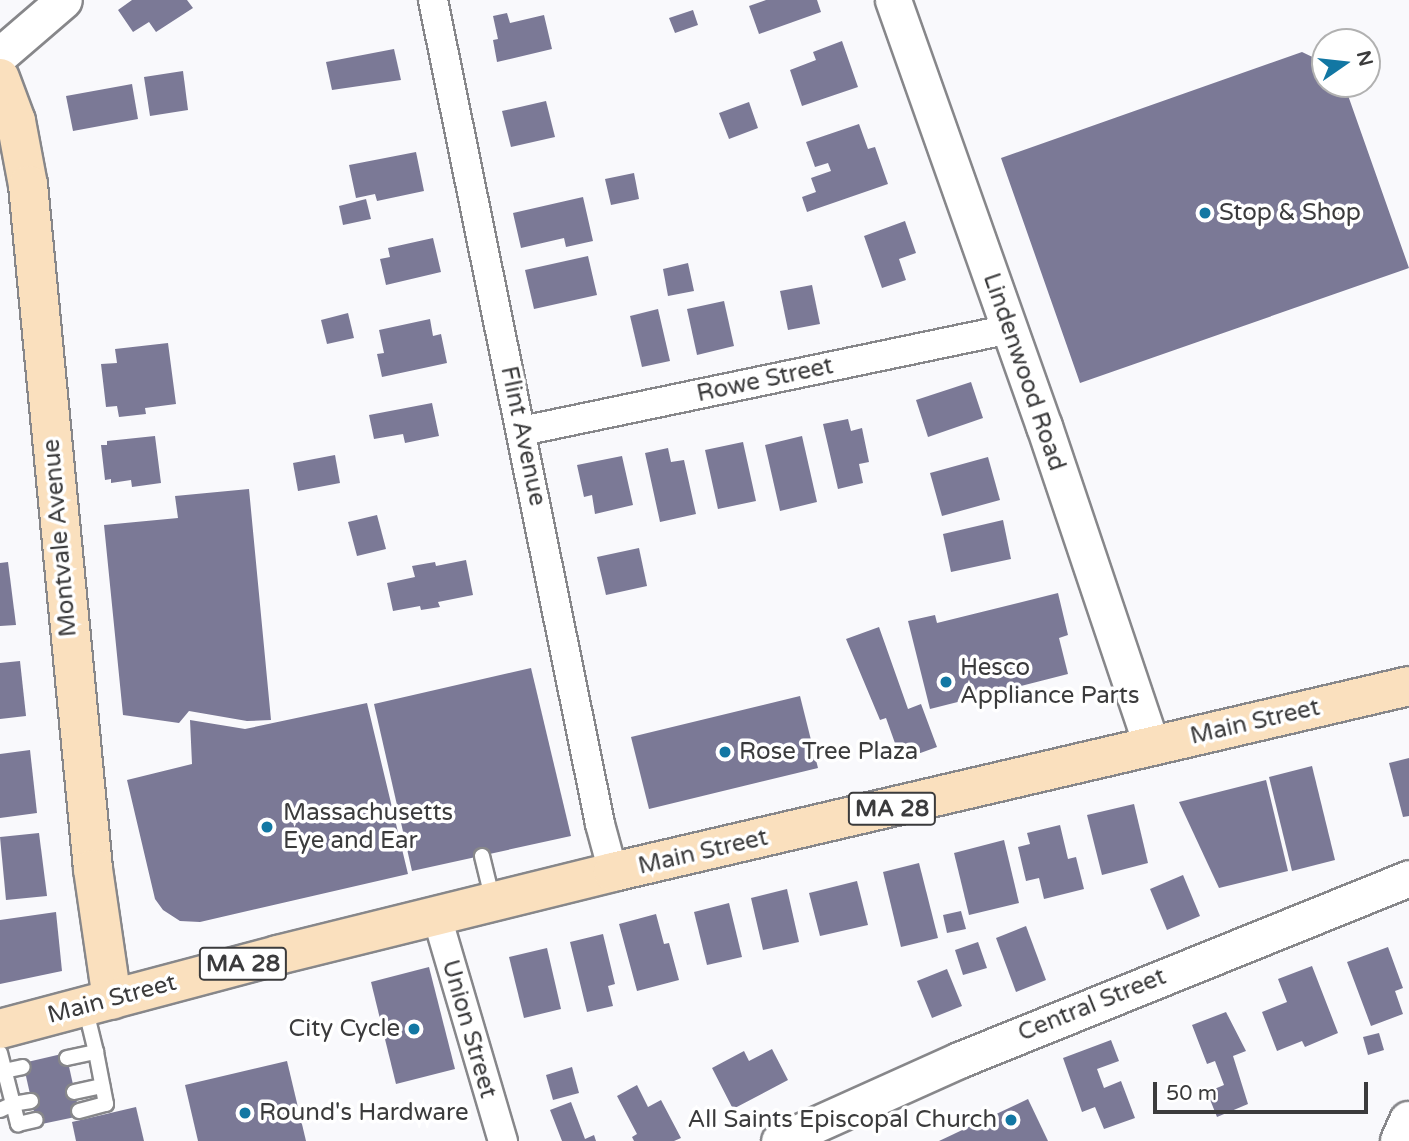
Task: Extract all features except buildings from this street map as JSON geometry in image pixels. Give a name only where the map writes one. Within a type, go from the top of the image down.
[{"type":"main road","name":"Montvale Avenue","points":[[0,78],[16,121],[28,185],[93,869],[99,1004]]},
{"type":"main road","name":"Main Street","points":[[0,1029],[278,955],[613,872],[1409,686]]},
{"type":"main road","points":[[1400,1141],[1409,1121]]},
{"type":"street","points":[[0,55],[64,0]]},
{"type":"street","name":"Flint Avenue","points":[[433,0],[600,824],[613,872]]},
{"type":"street","name":"Lindenwood Road","points":[[893,0],[1152,746]]},
{"type":"street","name":"Rowe Street","points":[[522,431],[1009,329]]},
{"type":"street","name":"Central Street","points":[[779,1141],[959,1060],[1409,878]]},
{"type":"street","name":"Union Street","points":[[437,917],[503,1141]]},
{"type":"lane","points":[[482,856],[493,902]]},
{"type":"lane","points":[[79,1111],[106,1104],[96,1052],[99,1004]]},
{"type":"lane","points":[[67,1058],[96,1052]]},
{"type":"lane","points":[[0,1053],[5,1071],[6,1107],[18,1124],[36,1120]]},
{"type":"lane","points":[[5,1071],[23,1067]]},
{"type":"lane","points":[[74,1092],[102,1086]]},
{"type":"lane","points":[[6,1107],[31,1101]]},
{"type":"place","name":"Stop & Shop","points":[[1205,213]]},
{"type":"place","name":"Hesco Appliance Parts","points":[[946,682]]},
{"type":"place","name":"Rose Tree Plaza","points":[[725,752]]},
{"type":"place","name":"Massachusetts Eye and Ear","points":[[267,827]]},
{"type":"place","name":"City Cycle","points":[[414,1029]]},
{"type":"place","name":"Round's Hardware","points":[[245,1113]]},
{"type":"place","name":"All Saints Episcopal Church","points":[[1011,1120]]}]
